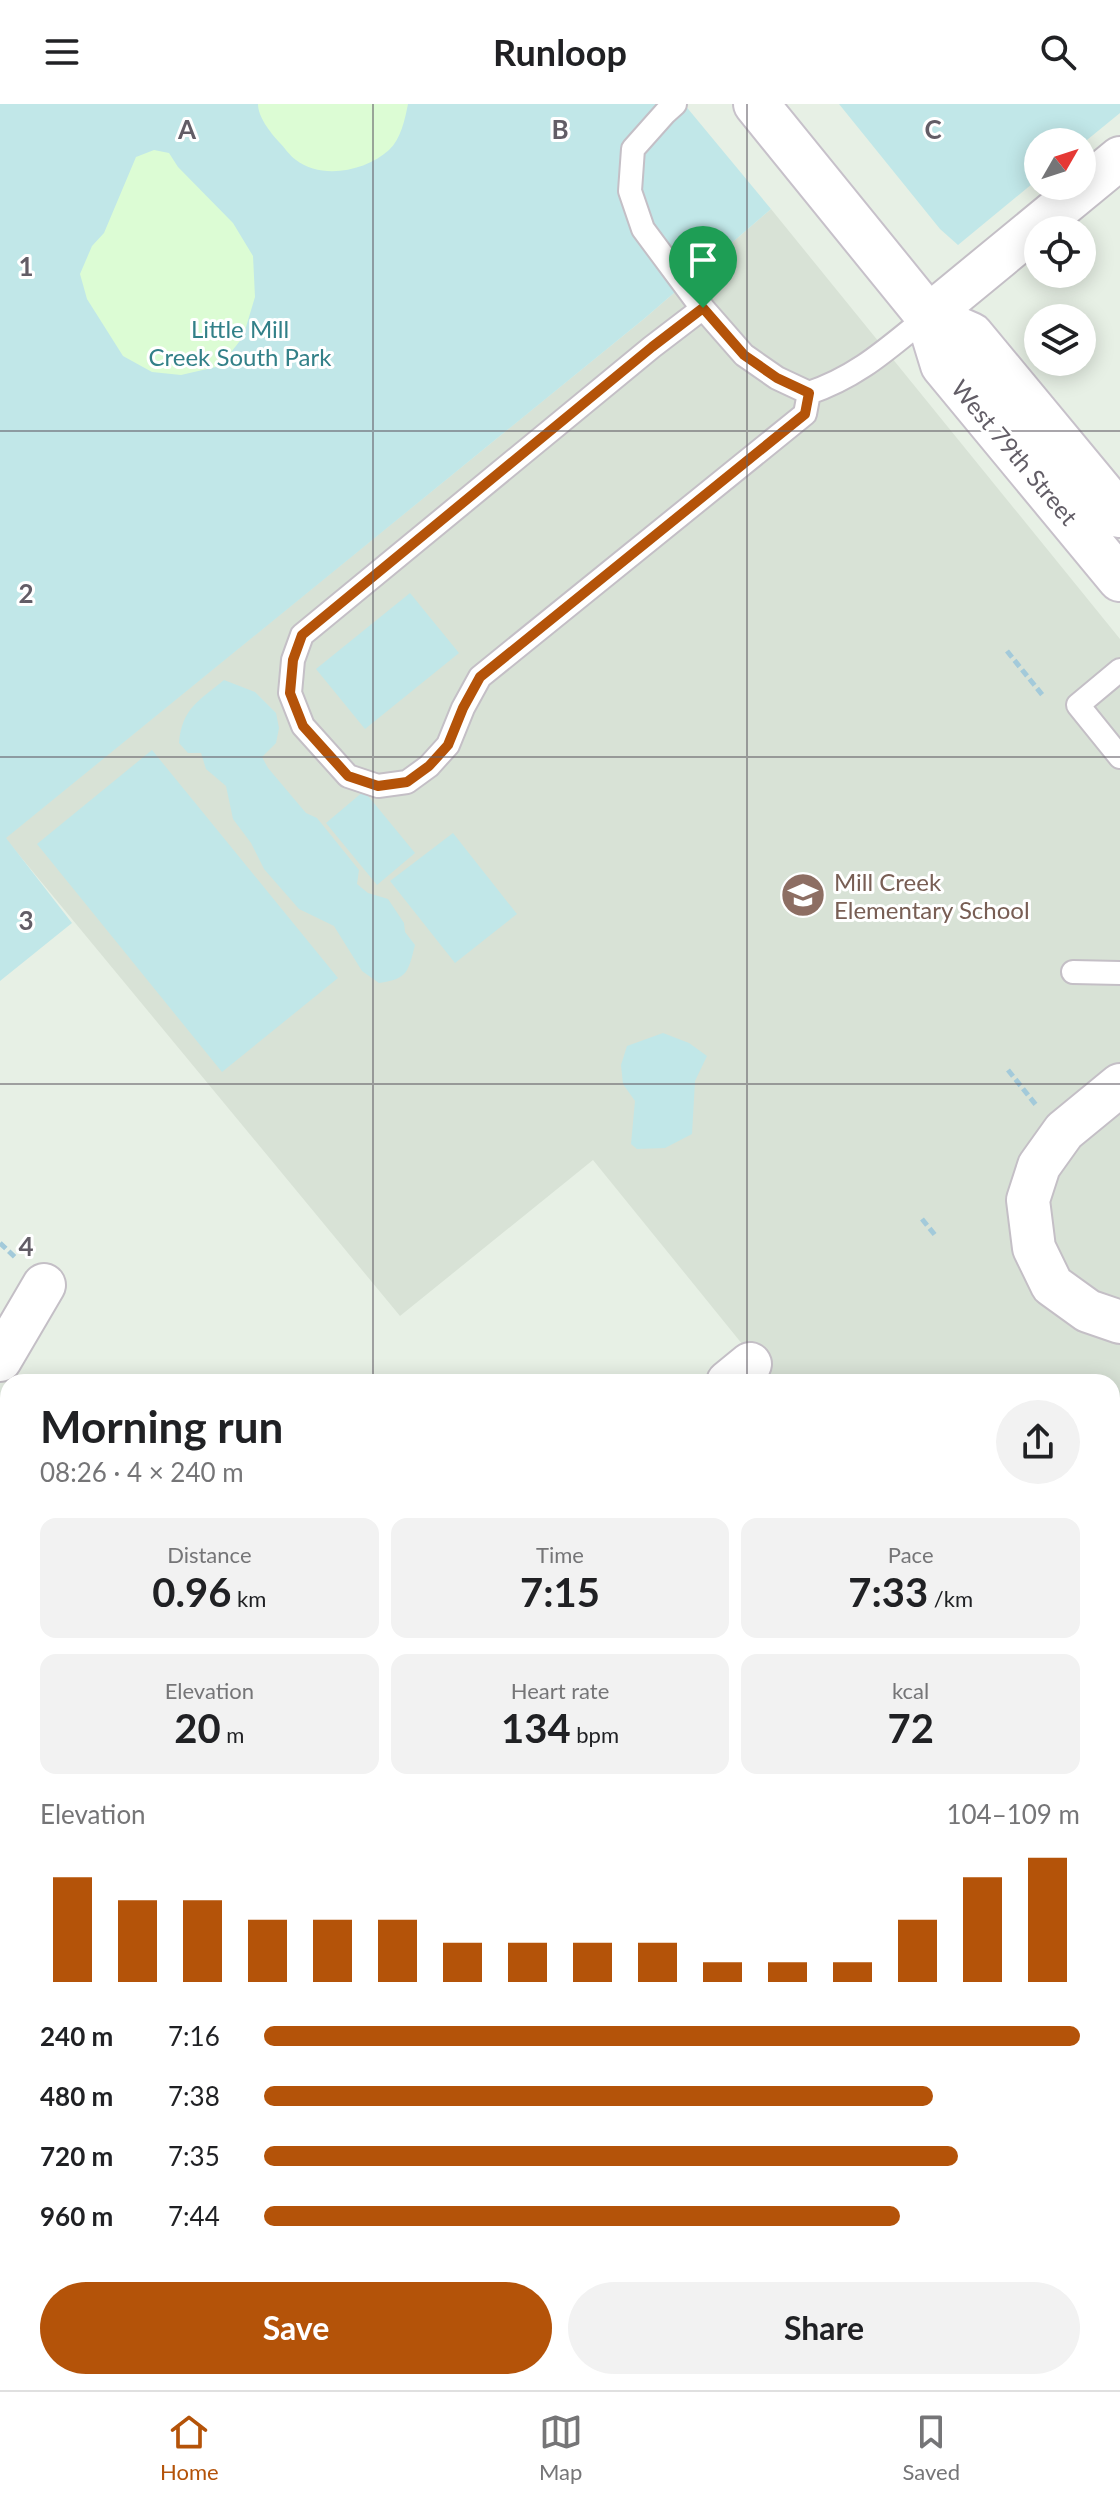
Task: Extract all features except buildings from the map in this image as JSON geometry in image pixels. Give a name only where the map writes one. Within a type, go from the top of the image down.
[{"type":"street","name":"West 79th Street","points":[[756,104],[928,316],[943,365],[1120,579]]},
{"type":"street","points":[[928,316],[1120,158]]},
{"type":"street","name":"West 79th Street","points":[[928,316],[971,335],[1120,515]]},
{"type":"street","points":[[1120,1085],[1064,1131],[1039,1166],[1028,1200],[1034,1248],[1052,1285],[1088,1311],[1120,1322]]},
{"type":"street","points":[[0,1360],[44,1285]]},
{"type":"lane","points":[[675,104],[633,149],[630,191],[643,229],[703,308],[744,355],[777,378],[809,393],[861,370],[928,316]]},
{"type":"lane","points":[[703,308],[639,357],[302,635],[293,660],[290,693],[303,726],[348,776],[378,786],[407,782],[429,766],[448,745],[480,677],[805,414],[809,393]]},
{"type":"lane","points":[[1120,670],[1078,705],[1120,757]]},
{"type":"lane","points":[[1073,972],[1120,973]]},
{"type":"path","points":[[1007,651],[1044,697]]},
{"type":"path","points":[[1008,1070],[1039,1109]]},
{"type":"path","points":[[922,1219],[935,1235]]},
{"type":"shaded area","points":[[771,209],[1120,639],[1120,1374],[767,1374],[593,1160],[400,1316],[5,838],[645,318]]},
{"type":"green space","name":"Little Mill Creek South Park","points":[[0,104],[684,104],[771,209],[645,318],[6,838],[72,923],[0,981]]},
{"type":"green space","points":[[839,104],[1120,104],[1120,113],[1096,133],[1096,128],[1024,128],[1024,191],[958,245],[940,229]]},
{"type":"green space","points":[[410,593],[459,653],[365,729],[316,669]]},
{"type":"green space","points":[[224,680],[255,692],[276,713],[279,728],[276,743],[262,757],[268,768],[306,813],[317,818],[359,870],[357,884],[368,893],[388,899],[404,923],[405,932],[415,945],[408,968],[396,979],[379,983],[362,971],[334,926],[299,909],[264,869],[251,843],[233,819],[226,786],[206,769],[201,753],[188,753],[179,743],[184,721],[193,706]]},
{"type":"green space","points":[[152,750],[338,978],[222,1072],[37,844]]},
{"type":"green space","points":[[364,791],[415,853],[377,885],[326,823]]},
{"type":"green space","points":[[453,833],[517,914],[455,963],[390,881]]},
{"type":"green space","points":[[663,1033],[689,1043],[707,1056],[695,1081],[692,1134],[665,1148],[637,1149],[631,1144],[635,1101],[623,1084],[621,1065],[627,1046]]},
{"type":"sand","points":[[258,104],[408,104],[399,135],[389,150],[356,168],[331,171],[318,170],[294,158],[265,124]]},
{"type":"sand","points":[[154,150],[169,153],[178,167],[233,223],[253,256],[255,297],[243,337],[220,366],[181,375],[152,372],[123,356],[87,299],[80,274],[92,246],[104,233],[136,157]]},
{"type":"place","name":"Mill Creek Elementary School","points":[[803,895]]},
{"type":"route","points":[[703,308],[744,355],[777,378],[809,393],[805,414],[480,677],[448,745],[429,766],[407,782],[378,786],[348,776],[303,726],[290,693],[293,660],[302,635],[703,308]]}]
